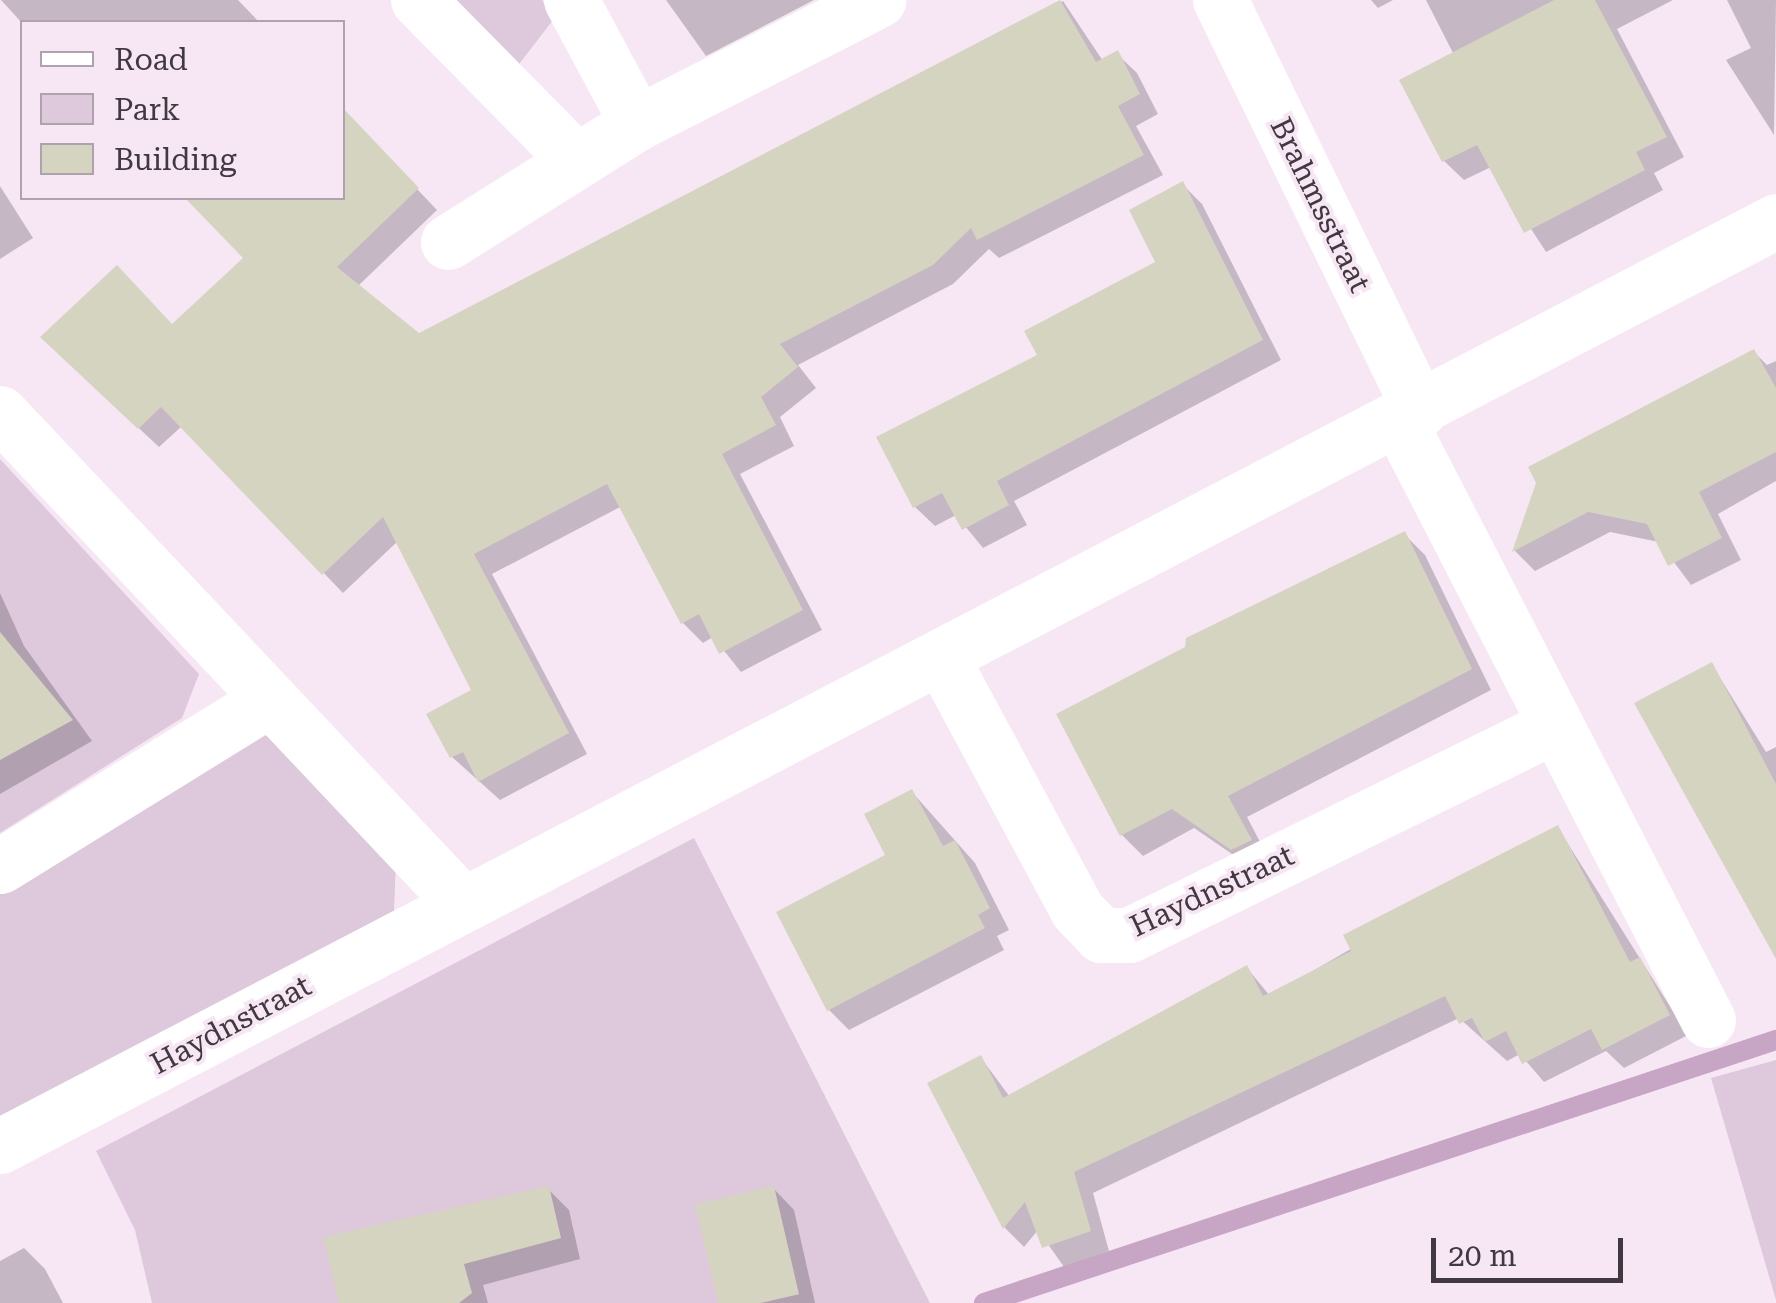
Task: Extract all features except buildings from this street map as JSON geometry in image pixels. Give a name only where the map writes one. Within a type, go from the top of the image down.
[{"type":"street","points":[[418,0],[574,158]]},
{"type":"street","points":[[571,0],[637,123]]},
{"type":"street","points":[[448,242],[574,158],[878,0]]},
{"type":"street","name":"Brahmsstraat","points":[[1220,0],[1409,416]]},
{"type":"street","name":"Haydnstraat","points":[[0,1146],[1776,222]]},
{"type":"street","points":[[0,413],[463,904]]},
{"type":"street","points":[[1409,416],[1555,725],[1708,1020]]},
{"type":"street","name":"Haydnstraat","points":[[941,657],[1077,910],[1101,934],[1130,935],[1555,725]]},
{"type":"street","points":[[0,866],[270,699]]},
{"type":"green space","points":[[443,0],[542,0],[553,20],[513,72]]},
{"type":"green space","points":[[0,459],[199,674],[182,718],[0,833]]},
{"type":"green space","points":[[261,733],[286,745],[396,862],[394,911],[0,1122],[0,887]]},
{"type":"green space","points":[[694,838],[930,1303],[152,1303],[135,1230],[96,1151]]},
{"type":"green space","points":[[1776,1060],[1776,1300],[1711,1078]]},
{"type":"waterway","points":[[984,1303],[1776,1040]]}]
